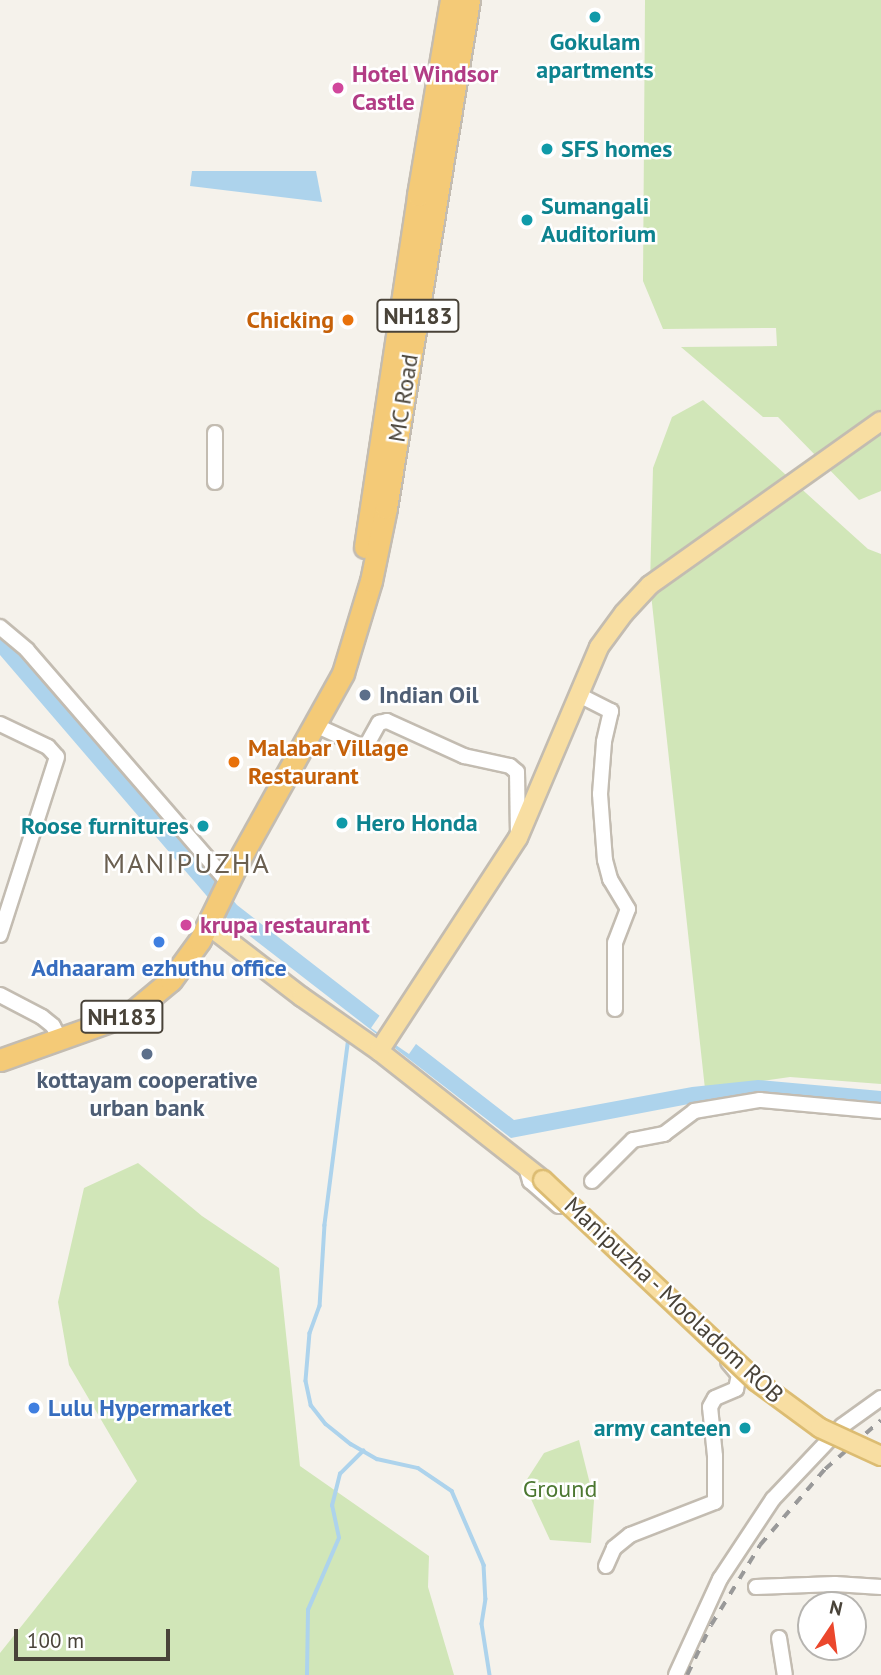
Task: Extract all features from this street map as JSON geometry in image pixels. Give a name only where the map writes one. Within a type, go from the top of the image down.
[{"type":"highway","name":"MC Road","points":[[358,630],[368,526],[435,82],[450,0]]},
{"type":"highway","name":"MC Road","points":[[0,1059],[117,1020],[152,999],[171,980],[208,925],[225,888],[343,673],[358,630],[386,508],[469,0]]},
{"type":"highway","points":[[435,82],[457,84]]},
{"type":"main road","points":[[379,1051],[518,838],[600,647],[624,613],[650,585],[881,421]]},
{"type":"main road","name":"Manipuzha - Mooladom ROB","points":[[208,925],[379,1051],[543,1180],[756,1381],[820,1428],[881,1456]]},
{"type":"street","points":[[215,433],[215,482]]},
{"type":"street","points":[[0,627],[27,650],[225,888]]},
{"type":"street","points":[[579,695],[611,711],[604,742],[600,794],[605,860],[610,879],[628,909],[615,943],[615,1009]]},
{"type":"street","points":[[315,725],[365,748],[379,723],[387,721],[464,756],[514,768],[518,776],[518,838]]},
{"type":"street","points":[[0,724],[48,747],[57,757],[0,935]]},
{"type":"street","points":[[0,995],[42,1017],[53,1026],[60,1039]]},
{"type":"street","points":[[592,1181],[632,1140],[664,1134],[694,1111],[760,1100],[881,1111]]},
{"type":"street","points":[[526,1167],[530,1181],[590,1231],[739,1375],[733,1392],[715,1398],[710,1404],[715,1502],[630,1535],[614,1548],[606,1566]]},
{"type":"street","points":[[676,1675],[718,1583],[773,1499],[842,1426],[881,1398]]},
{"type":"street","points":[[756,1587],[835,1584],[881,1587]]},
{"type":"street","points":[[779,1638],[785,1675]]},
{"type":"green space","points":[[645,0],[881,0],[881,491],[859,500],[778,417],[763,417],[681,347],[777,346],[776,328],[663,329],[643,281]]},
{"type":"green space","points":[[703,400],[868,549],[881,554],[881,1084],[790,1077],[705,1089],[650,585],[653,468],[672,417]]},
{"type":"green space","points":[[138,1163],[202,1216],[279,1268],[300,1466],[429,1556],[428,1587],[454,1675],[0,1675],[0,1653],[137,1481],[69,1365],[58,1302],[84,1188]]},
{"type":"green space","name":"Ground","points":[[579,1440],[594,1500],[591,1543],[550,1540],[524,1484],[544,1453]]},
{"type":"water","points":[[192,171],[316,171],[322,202],[190,186]]},
{"type":"water","points":[[0,625],[46,674],[237,905],[514,1120],[692,1087],[758,1080],[881,1091],[881,1107],[769,1096],[694,1103],[511,1138],[224,916],[0,655]]},
{"type":"pier","points":[[380,1015],[418,1041],[409,1054],[371,1028]]},
{"type":"waterway","points":[[349,1037],[325,1225],[320,1306],[310,1333],[306,1381],[311,1405],[326,1424],[351,1444],[377,1459],[418,1468],[452,1491],[484,1565],[486,1599],[482,1624],[490,1675]]},
{"type":"waterway","points":[[307,1675],[308,1610],[339,1538],[332,1506],[340,1474],[363,1451]]},
{"type":"railway","points":[[687,1675],[711,1625],[760,1545],[825,1469],[881,1420]]},
{"type":"place","name":"Gokulam apartments","points":[[595,17]]},
{"type":"place","name":"Hotel Windsor Castle","points":[[338,88]]},
{"type":"place","name":"SFS homes","points":[[547,149]]},
{"type":"place","name":"Sumangali Auditorium","points":[[527,220]]},
{"type":"place","name":"Chicking","points":[[348,320]]},
{"type":"place","name":"Indian Oil","points":[[365,695]]},
{"type":"place","name":"Malabar Village Restaurant","points":[[234,762]]},
{"type":"place","name":"Hero Honda","points":[[342,823]]},
{"type":"place","name":"Roose furnitures","points":[[203,826]]},
{"type":"place","name":"krupa restaurant","points":[[186,925]]},
{"type":"place","name":"Adhaaram ezhuthu office","points":[[159,942]]},
{"type":"place","name":"kottayam cooperative urban bank","points":[[147,1054]]},
{"type":"place","name":"Lulu Hypermarket","points":[[34,1408]]},
{"type":"place","name":"army canteen","points":[[745,1428]]},
{"type":"district","name":"MANIPUZHA","points":[[187,863]]}]
